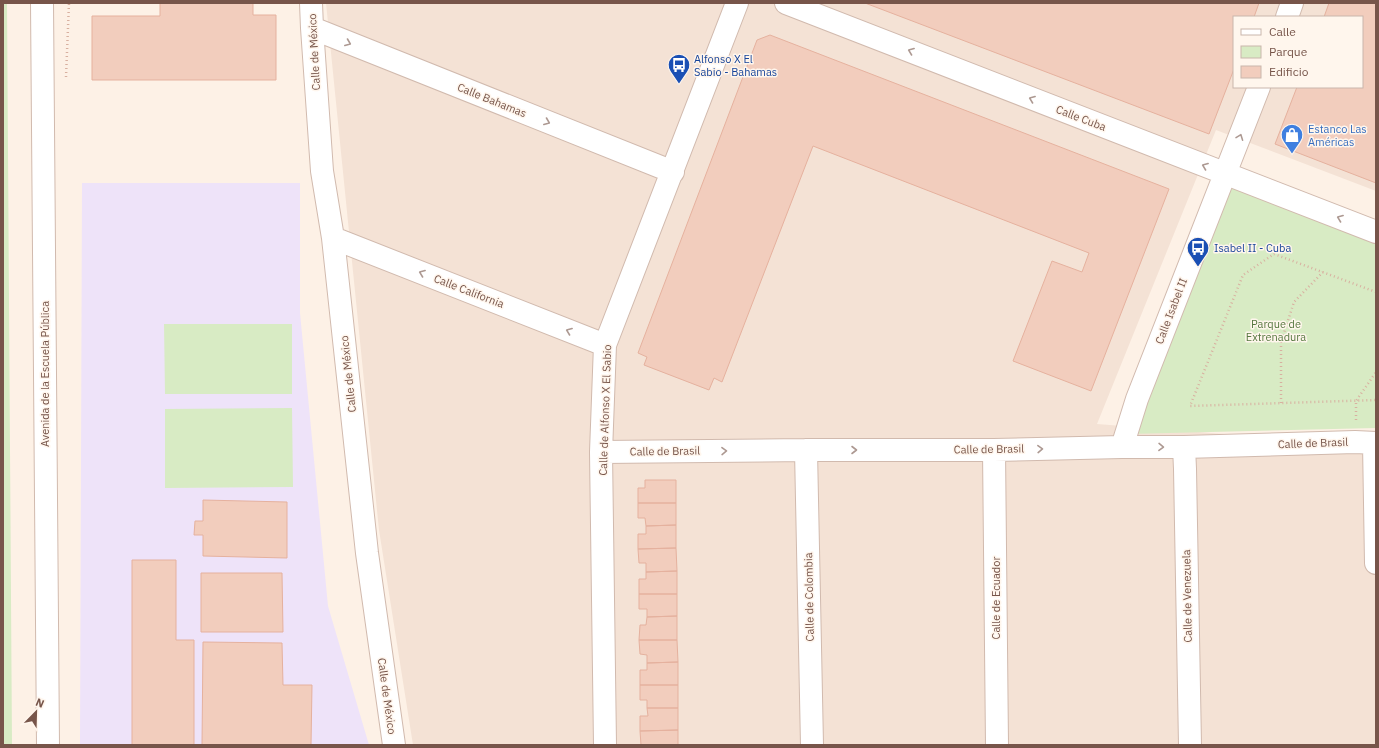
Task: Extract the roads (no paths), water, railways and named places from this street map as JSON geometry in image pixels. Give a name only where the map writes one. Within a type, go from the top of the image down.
[{"type":"street","name":"Avenida de la Escuela Pública","points":[[42,3],[48,745]]},
{"type":"street","name":"Calle de México","points":[[311,3],[322,171],[333,238],[367,552],[394,745]]},
{"type":"street","name":"Calle de Alfonso X El Sabio","points":[[605,745],[601,452],[605,345],[737,3]]},
{"type":"street","name":"Calle Cuba","points":[[786,3],[1376,232]]},
{"type":"street","points":[[1287,16],[1292,3]]},
{"type":"street","name":"Calle Bahamas","points":[[312,28],[673,172]]},
{"type":"street","name":"Calle Isabel II","points":[[1122,446],[1137,399],[1259,88]]},
{"type":"street","name":"Calle California","points":[[333,238],[605,345]]},
{"type":"street","points":[[1368,443],[1376,563]]},
{"type":"street","name":"Calle de Brasil","points":[[601,452],[994,450],[1122,446],[1184,447],[1368,443]]},
{"type":"street","name":"Calle de Venezuela","points":[[1184,447],[1190,745]]},
{"type":"street","name":"Calle de Colombia","points":[[806,450],[812,745]]},
{"type":"street","name":"Calle de Ecuador","points":[[994,450],[997,745]]},
{"type":"place","name":"Alfonso X El Sabio - Bahamas","points":[[679,84]]},
{"type":"place","name":"Estanco Las Américas","points":[[1292,154]]},
{"type":"place","name":"Isabel II - Cuba","points":[[1198,268]]},
{"type":"park label","name":"Parque de Extrenadura","points":[[1276,330]]}]
